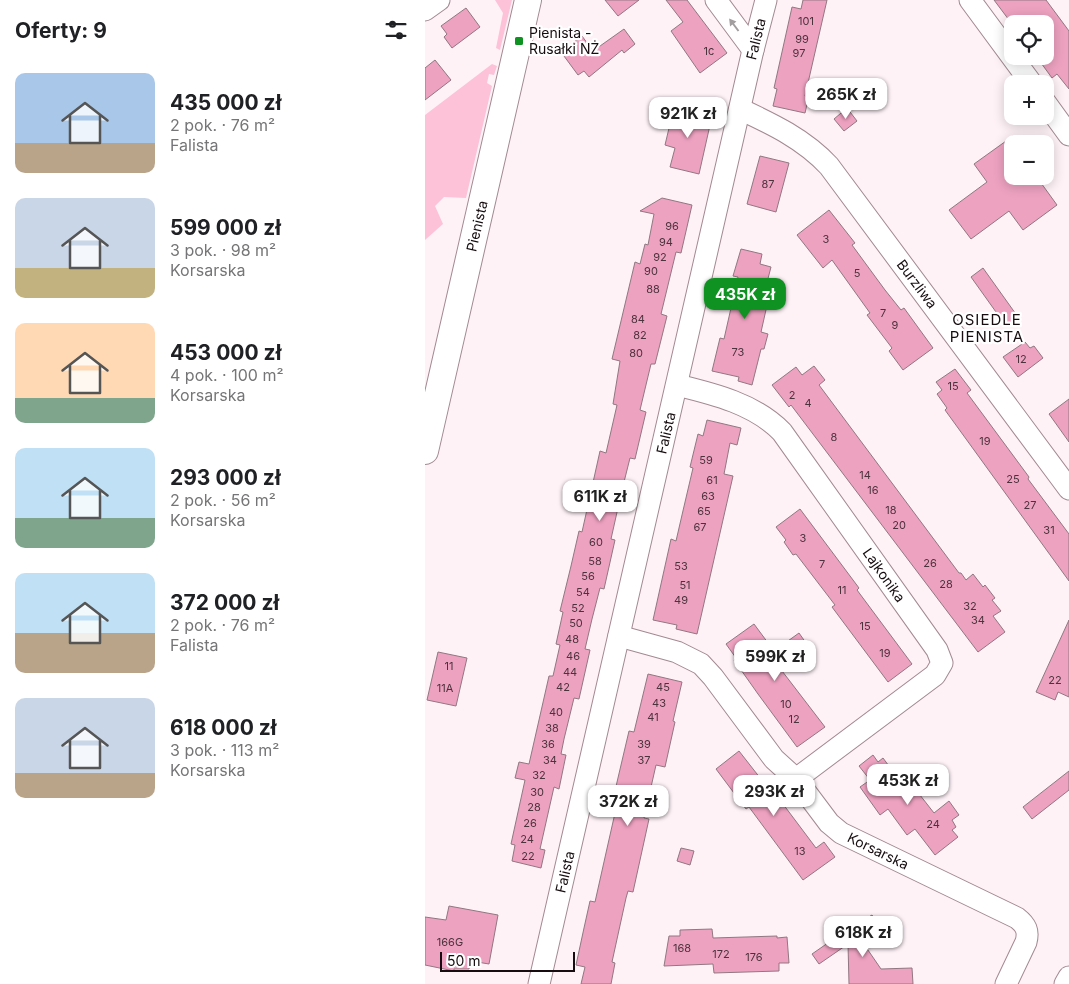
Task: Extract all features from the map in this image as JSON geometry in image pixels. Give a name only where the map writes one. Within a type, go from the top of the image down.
[{"type":"street","points":[[425,10],[439,0]]},
{"type":"street","name":"Pienista","points":[[425,451],[528,0]]},
{"type":"street","points":[[716,0],[753,50]]},
{"type":"street","name":"Falista","points":[[539,984],[739,109],[766,0]]},
{"type":"street","points":[[970,0],[1024,75]]},
{"type":"street","name":"Burzliwa","points":[[739,109],[775,126],[800,141],[818,154],[829,166],[1069,489]]},
{"type":"street","points":[[1054,114],[1069,134]]},
{"type":"street","name":"Lajkonika","points":[[677,385],[716,394],[756,411],[770,420],[782,432],[937,650],[942,663],[935,675],[796,779]]},
{"type":"street","name":"Korsarska","points":[[619,636],[677,652],[701,664],[713,677],[774,760],[796,779],[829,823],[841,833],[1017,918],[1023,923],[1028,935],[1027,942],[1006,984]]},
{"type":"street","points":[[1065,984],[1069,977]]},
{"type":"shaded area","points":[[495,0],[512,0],[500,50],[496,48],[503,13]]},
{"type":"shaded area","points":[[492,64],[497,66],[494,75],[489,74],[487,83],[492,86],[466,198],[444,197],[435,206],[443,224],[425,240],[425,115]]},
{"type":"building","points":[[605,0],[639,0],[618,16]]},
{"type":"building","points":[[666,0],[687,0],[727,53],[700,73],[671,31],[683,22]]},
{"type":"building","points":[[803,0],[827,0],[805,96],[809,96],[805,113],[773,106],[777,89],[774,88],[792,7],[801,9]]},
{"type":"building","points":[[994,0],[1046,0],[1069,31],[1069,89],[1057,74],[1054,76],[1050,75],[1043,65],[1054,65],[1054,15],[1005,15]]},
{"type":"building","points":[[466,8],[480,27],[452,48],[444,37],[447,34],[441,26]]},
{"type":"building","points":[[624,29],[635,44],[624,53],[622,50],[589,77],[584,71],[578,75],[561,52],[582,36],[593,51]]},
{"type":"building","points":[[435,60],[451,80],[425,100],[425,68]]},
{"type":"building","points":[[674,107],[707,115],[705,124],[710,125],[699,174],[670,167],[675,148],[665,145]]},
{"type":"building","points":[[847,108],[857,121],[844,131],[834,119]]},
{"type":"building","points":[[1004,142],[1004,185],[1043,185],[1057,205],[1023,230],[1009,211],[971,239],[949,210],[987,182],[974,164]]},
{"type":"building","points":[[760,156],[789,163],[776,212],[747,204]]},
{"type":"building","points":[[662,198],[692,205],[681,253],[676,252],[661,314],[667,316],[655,364],[651,364],[640,410],[646,412],[635,459],[630,458],[622,490],[611,539],[615,540],[604,589],[600,588],[585,649],[590,650],[579,699],[574,698],[564,739],[561,754],[566,755],[559,789],[554,787],[540,849],[545,850],[541,868],[512,861],[515,845],[511,844],[525,780],[515,778],[519,762],[529,764],[549,676],[553,676],[560,645],[556,644],[563,612],[560,611],[579,531],[582,532],[600,451],[606,453],[617,405],[613,404],[620,361],[612,359],[635,262],[640,264],[645,244],[648,245],[654,214],[640,211]]},
{"type":"building","points":[[829,210],[855,243],[852,245],[885,290],[901,310],[904,308],[933,348],[903,370],[889,351],[892,348],[867,315],[870,313],[832,260],[823,268],[797,235]]},
{"type":"building","points":[[741,249],[762,254],[760,264],[771,267],[765,290],[770,292],[761,332],[768,334],[764,349],[761,349],[752,385],[738,381],[739,377],[712,371],[720,338],[724,339],[738,277],[733,276]]},
{"type":"building","points":[[983,268],[1018,317],[1006,326],[971,277]]},
{"type":"building","points":[[1025,342],[1030,348],[1034,346],[1043,358],[1018,377],[1003,357]]},
{"type":"building","points":[[814,366],[825,380],[819,385],[959,573],[966,580],[973,574],[995,598],[992,600],[1001,611],[993,616],[1005,632],[978,652],[791,405],[789,407],[772,385],[796,367],[802,375]]},
{"type":"building","points":[[955,369],[971,390],[967,393],[1069,534],[1069,581],[945,410],[947,408],[937,394],[942,390],[936,382]]},
{"type":"building","points":[[1069,399],[1069,442],[1049,414]]},
{"type":"building","points":[[707,420],[741,428],[737,445],[730,443],[724,474],[733,476],[697,634],[676,629],[677,625],[653,620],[671,539],[676,541],[693,468],[690,467],[698,434],[703,436]]},
{"type":"building","points":[[800,509],[859,588],[857,590],[912,664],[888,682],[832,607],[835,605],[796,554],[793,555],[784,542],[786,540],[776,527]]},
{"type":"building","points":[[1069,620],[1069,697],[1058,692],[1055,700],[1036,692]]},
{"type":"building","points":[[754,624],[774,651],[799,633],[806,643],[779,664],[781,666],[779,667],[825,727],[797,747],[734,660],[736,658],[726,644]]},
{"type":"building","points":[[438,652],[467,658],[456,706],[427,700]]},
{"type":"building","points":[[648,674],[682,682],[673,721],[675,722],[665,767],[656,765],[644,818],[649,819],[633,892],[628,891],[626,898],[612,962],[615,963],[611,984],[581,984],[585,967],[576,965],[590,901],[595,902],[615,813],[610,812],[629,731],[634,732]]},
{"type":"building","points":[[739,751],[775,797],[777,796],[816,848],[824,842],[835,857],[803,880],[749,807],[746,809],[716,769]]},
{"type":"building","points":[[873,755],[878,762],[883,758],[903,785],[909,781],[934,813],[949,801],[959,815],[952,820],[956,827],[952,830],[958,837],[935,855],[915,829],[907,835],[888,809],[880,815],[860,787],[870,780],[859,766]]},
{"type":"building","points":[[1069,771],[1069,790],[1032,819],[1023,807]]},
{"type":"building","points":[[681,848],[694,851],[690,865],[677,861]]},
{"type":"building","points":[[449,906],[498,915],[489,964],[471,961],[469,969],[454,969],[454,971],[425,965],[425,917],[446,920]]},
{"type":"building","points":[[872,915],[878,924],[859,937],[881,969],[912,968],[913,984],[849,984],[848,944],[819,964],[812,954],[848,929],[848,921],[852,927]]},
{"type":"building","points":[[712,929],[713,938],[787,937],[789,963],[779,963],[779,971],[714,973],[713,964],[664,966],[669,936],[680,936],[680,930]]},
{"type":"place","name":"Pienista - Rusałki NŻ","points":[[519,41]]},
{"type":"district","name":"OSIEDLE PIENISTA","points":[[987,328]]}]
